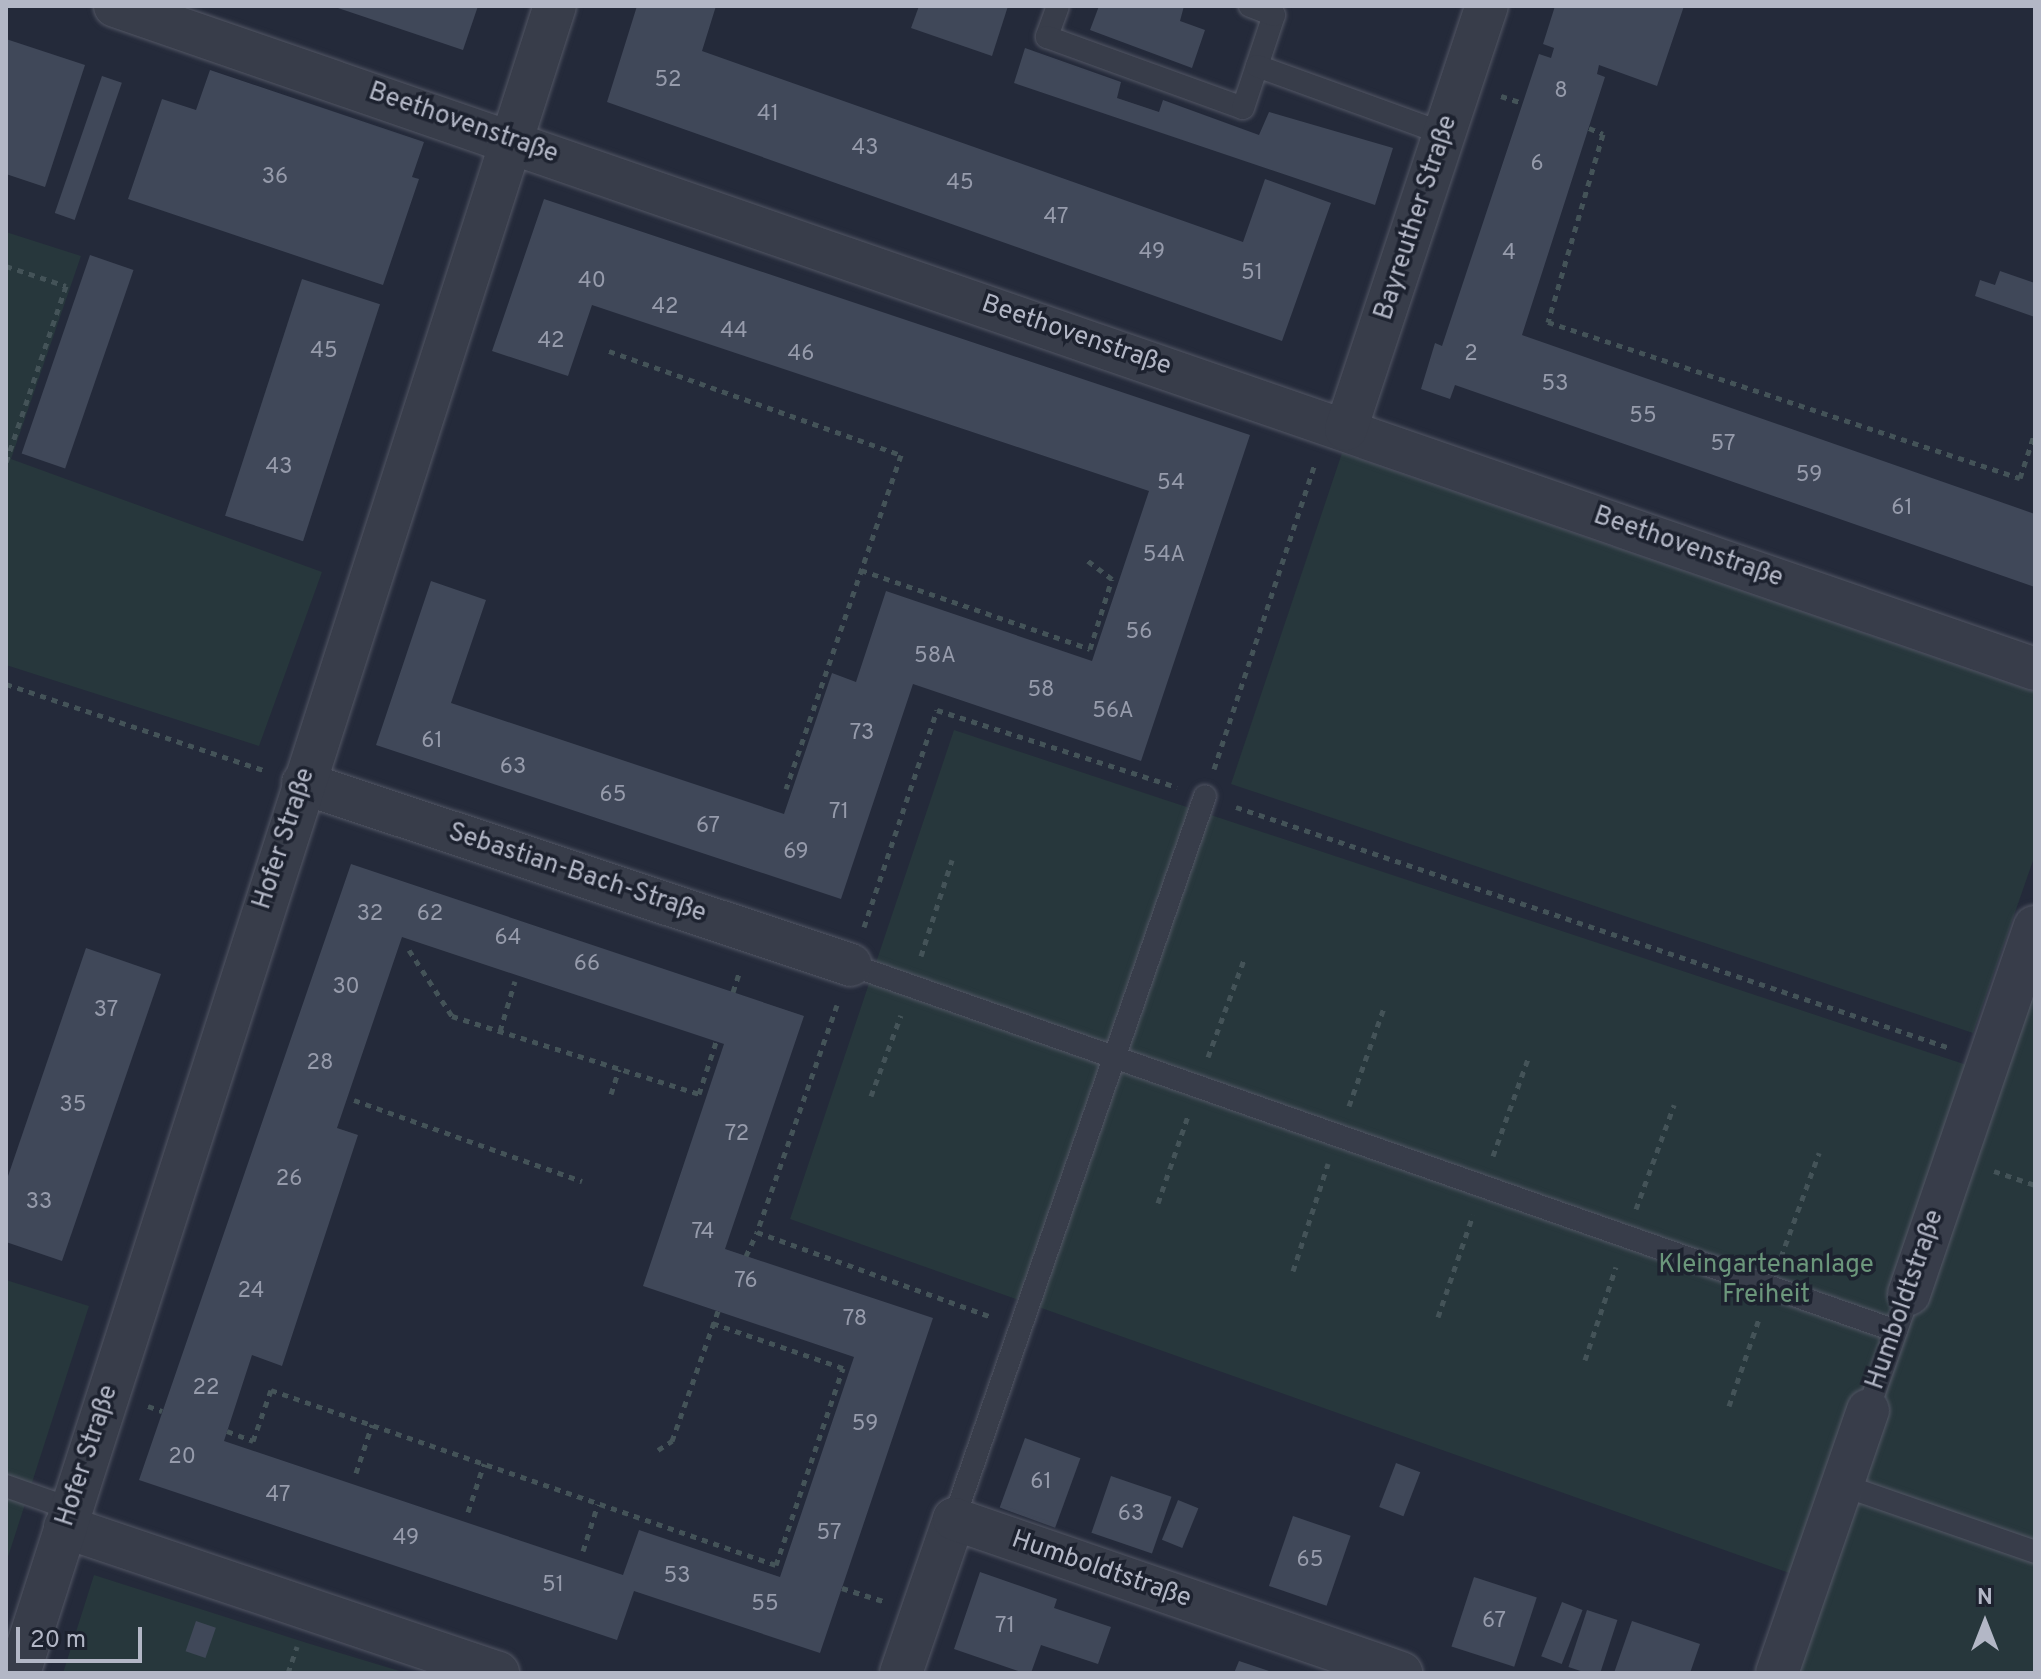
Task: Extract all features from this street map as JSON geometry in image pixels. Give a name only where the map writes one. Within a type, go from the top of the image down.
[{"type":"street","name":"Beethovenstraße","points":[[115,6],[2035,669]]},
{"type":"street","name":"Hofer Straße","points":[[19,1673],[555,6]]},
{"type":"street","name":"Bayreuther Straße","points":[[1337,426],[1445,134],[1487,6]]},
{"type":"street","name":"Sebastian-Bach-Straße","points":[[303,783],[851,965]]},
{"type":"street","name":"Humboldtstraße","points":[[1902,1312],[2035,927]]},
{"type":"street","name":"Humboldtstraße","points":[[1777,1673],[1868,1410]]},
{"type":"street","points":[[68,1518],[498,1673]]},
{"type":"street","points":[[901,1673],[954,1519]]},
{"type":"street","name":"Humboldtstraße","points":[[954,1519],[1401,1673]]},
{"type":"lane","points":[[1058,6],[1047,37],[1243,108],[1274,15],[1250,6]]},
{"type":"lane","points":[[1257,66],[1445,134]]},
{"type":"lane","points":[[954,1519],[1017,1326],[1205,796]]},
{"type":"lane","points":[[851,965],[1770,1287],[1902,1312]]},
{"type":"lane","name":"Humboldtstraße","points":[[1868,1410],[1902,1312]]},
{"type":"lane","points":[[1842,1485],[2035,1552]]},
{"type":"lane","points":[[6,1486],[68,1518]]},
{"type":"path","points":[[1589,128],[1603,134],[1548,322],[2020,478],[2035,432]]},
{"type":"path","points":[[6,266],[66,286],[6,462]]},
{"type":"path","points":[[609,351],[901,455],[786,789]]},
{"type":"path","points":[[1205,796],[1337,426]]},
{"type":"path","points":[[861,570],[1090,649],[1112,579],[1087,560]]},
{"type":"path","points":[[6,684],[303,783]]},
{"type":"path","points":[[746,1256],[851,965],[937,710],[1205,796],[1989,1061]]},
{"type":"path","points":[[871,1096],[912,987],[952,860]]},
{"type":"path","points":[[409,950],[452,1016],[699,1094],[716,1042]]},
{"type":"path","points":[[1158,1203],[1245,957]]},
{"type":"path","points":[[500,1031],[515,981]]},
{"type":"path","points":[[1293,1271],[1385,1005]]},
{"type":"path","points":[[1438,1317],[1529,1056]]},
{"type":"path","points":[[611,1094],[619,1069]]},
{"type":"path","points":[[354,1100],[582,1181]]},
{"type":"path","points":[[1585,1360],[1674,1105]]},
{"type":"path","points":[[1729,1406],[1819,1153]]},
{"type":"path","points":[[757,1232],[1017,1326]]},
{"type":"path","points":[[658,1450],[672,1441],[718,1311]]},
{"type":"path","points":[[227,1431],[253,1441],[271,1390],[779,1566],[843,1368],[712,1323]]},
{"type":"path","points":[[356,1473],[372,1425]]},
{"type":"path","points":[[468,1512],[484,1464]]},
{"type":"path","points":[[583,1551],[598,1504]]},
{"type":"green space","points":[[6,232],[81,256],[11,459],[322,572],[259,746],[6,665]]},
{"type":"green space","points":[[1342,453],[2035,692],[2035,855],[1973,1033],[1231,784]]},
{"type":"green space","name":"Kleingartenanlage Freiheit","points":[[954,730],[1994,1074],[2035,955],[2035,1673],[1777,1673],[1809,1580],[790,1219]]},
{"type":"green space","points":[[6,1280],[89,1306],[6,1563]]},
{"type":"green space","points":[[94,1575],[307,1643],[406,1673],[63,1673]]},
{"type":"building","points":[[332,6],[478,6],[463,50]]},
{"type":"building","points":[[637,6],[716,6],[702,51],[1243,242],[1265,179],[1331,203],[1282,341],[607,102]]},
{"type":"building","points":[[919,6],[1008,6],[992,56],[911,28]]},
{"type":"building","points":[[1099,6],[1184,6],[1180,21],[1205,30],[1192,68],[1090,30]]},
{"type":"building","points":[[1555,6],[1684,6],[1657,86],[1599,65],[1597,74],[1605,77],[1522,335],[2035,514],[2035,587],[1455,385],[1450,399],[1421,389],[1435,343],[1442,346],[1539,54],[1551,58],[1554,48],[1543,44]]},
{"type":"building","points":[[6,39],[85,65],[45,187],[6,174]]},
{"type":"building","points":[[1025,48],[1121,82],[1117,98],[1159,112],[1163,100],[1259,135],[1269,112],[1393,148],[1375,205],[1014,83]]},
{"type":"building","points":[[210,70],[424,142],[412,177],[419,179],[383,285],[128,199],[162,99],[196,110]]},
{"type":"building","points":[[102,76],[122,83],[75,220],[55,213]]},
{"type":"building","points":[[544,199],[1250,435],[1141,761],[913,684],[841,899],[376,745],[431,581],[486,600],[451,703],[784,814],[832,673],[856,682],[886,591],[1092,661],[1149,491],[592,305],[568,376],[492,351]]},
{"type":"building","points":[[90,255],[133,270],[65,469],[22,454]]},
{"type":"building","points":[[2000,271],[2035,283],[2035,317],[1975,296],[1980,280],[1995,285]]},
{"type":"building","points":[[302,279],[380,304],[303,541],[225,516]]},
{"type":"building","points":[[351,864],[804,1016],[725,1249],[933,1318],[820,1653],[634,1591],[617,1640],[139,1480]],"holes":[[[402,937],[724,1044],[643,1286],[854,1357],[780,1577],[639,1530],[623,1575],[224,1441],[252,1355],[282,1366],[358,1135],[337,1128]]]},
{"type":"building","points":[[86,948],[161,974],[62,1261],[6,1242],[6,1182]]},
{"type":"building","points":[[1025,1438],[1080,1458],[1055,1528],[1000,1508]]},
{"type":"building","points":[[1396,1463],[1420,1472],[1403,1516],[1379,1507]]},
{"type":"building","points":[[1111,1476],[1172,1497],[1152,1554],[1091,1533]]},
{"type":"building","points":[[1178,1500],[1198,1508],[1182,1548],[1162,1540]]},
{"type":"building","points":[[1293,1516],[1351,1536],[1327,1606],[1269,1586]]},
{"type":"building","points":[[980,1572],[1057,1599],[1054,1608],[1111,1627],[1098,1664],[1041,1645],[1031,1673],[1024,1673],[954,1649]]},
{"type":"building","points":[[1474,1577],[1537,1597],[1514,1667],[1451,1646]]},
{"type":"building","points":[[1562,1602],[1583,1610],[1562,1664],[1541,1656]]},
{"type":"building","points":[[1587,1610],[1617,1620],[1600,1673],[1587,1673],[1568,1667]]},
{"type":"building","points":[[196,1621],[216,1628],[205,1658],[186,1651]]},
{"type":"building","points":[[1632,1621],[1700,1644],[1690,1673],[1614,1673]]},
{"type":"building","points":[[1239,1661],[1272,1672],[1234,1673]]}]
